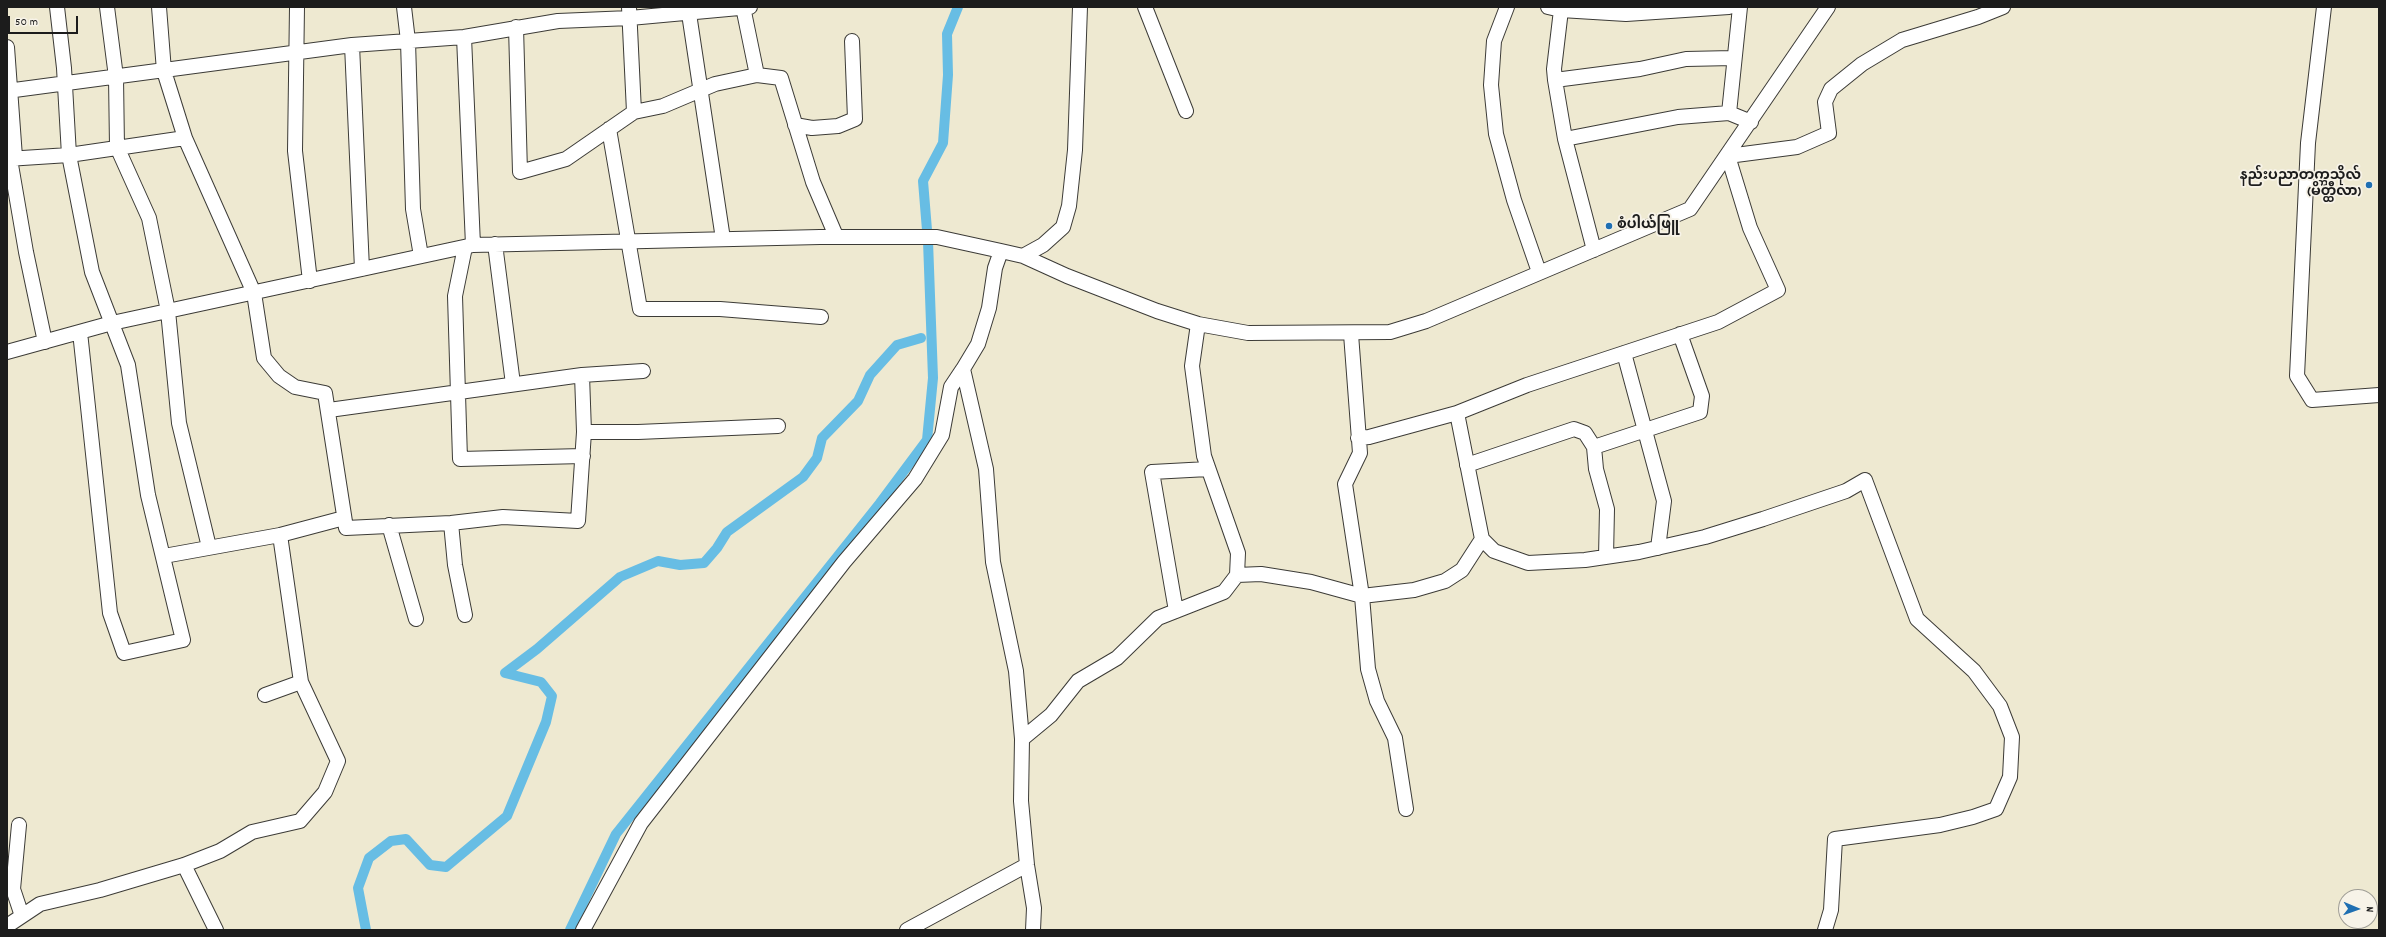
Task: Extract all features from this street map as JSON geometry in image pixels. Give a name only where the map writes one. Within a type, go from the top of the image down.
[{"type":"street","points":[[57,7],[65,83],[69,155],[92,272],[128,365],[148,495],[164,556],[183,640],[124,653],[110,614],[80,332]]},
{"type":"street","points":[[107,7],[116,77],[117,147],[149,218],[168,311],[179,423],[209,547]]},
{"type":"street","points":[[159,7],[164,72],[185,138],[254,292],[264,358],[279,376],[295,387],[325,393],[346,528],[451,523],[503,518],[578,521],[584,432],[582,375]]},
{"type":"street","points":[[297,7],[295,151],[310,280]]},
{"type":"street","points":[[404,7],[408,41],[413,209],[421,256]]},
{"type":"street","points":[[8,91],[164,72],[352,45],[464,37],[558,21],[629,13],[745,7],[757,75]]},
{"type":"street","points":[[1023,256],[1043,245],[1063,227],[1069,206],[1075,150],[1080,7]]},
{"type":"street","points":[[1145,7],[1186,110]]},
{"type":"street","points":[[1507,7],[1494,41],[1491,85],[1496,134],[1514,200],[1539,272]]},
{"type":"street","points":[[1594,250],[1565,139],[1555,80],[1554,9],[1626,14],[1729,7]]},
{"type":"street","points":[[1729,113],[1740,7]]},
{"type":"street","points":[[7,352],[112,323],[469,246],[495,244],[836,236],[937,237],[1023,256],[1122,298],[1198,324],[1248,333],[1351,334],[1390,332],[1426,321],[1690,209],[1728,156],[1828,7]]},
{"type":"street","points":[[1728,156],[1796,147],[1829,133],[1825,102],[1831,89],[1862,64],[1902,40],[1978,17],[2002,7]]},
{"type":"street","points":[[2324,7],[2308,143],[2297,376],[2312,400],[2379,395]]},
{"type":"street","points":[[688,10],[723,239]]},
{"type":"street","points":[[629,13],[634,112]]},
{"type":"street","points":[[516,27],[520,172],[566,159],[634,112],[663,106],[715,84],[757,75],[781,78],[813,182],[836,236]]},
{"type":"street","points":[[464,37],[469,246],[455,296],[460,459],[583,456]]},
{"type":"street","points":[[795,125],[812,128],[838,126],[855,119],[852,41]]},
{"type":"street","points":[[352,45],[362,269]]},
{"type":"street","points":[[7,47],[10,158],[26,252],[45,342]]},
{"type":"street","points":[[1555,80],[1640,69],[1686,59],[1734,58]]},
{"type":"street","points":[[1565,139],[1678,117],[1729,113],[1751,122]]},
{"type":"street","points":[[609,129],[630,242],[640,310],[720,309],[821,317]]},
{"type":"street","points":[[10,158],[69,155],[185,138]]},
{"type":"street","points":[[1358,438],[1370,437],[1457,414],[1527,385],[1718,322],[1778,290],[1750,228],[1728,156]]},
{"type":"street","points":[[495,244],[513,384]]},
{"type":"street","points":[[583,930],[641,823],[844,562],[915,479],[942,435],[951,387],[978,344],[989,308],[995,268],[1001,251]]},
{"type":"street","points":[[1022,739],[1051,715],[1078,681],[1117,658],[1158,618],[1224,592],[1237,575],[1238,553],[1204,456],[1192,366],[1198,324]]},
{"type":"street","points":[[1351,334],[1360,453],[1345,484],[1362,596],[1368,669],[1377,701],[1395,738],[1406,809]]},
{"type":"street","points":[[1594,447],[1700,412],[1702,396],[1680,334]]},
{"type":"street","points":[[1624,353],[1664,501],[1658,548]]},
{"type":"street","points":[[963,369],[986,469],[993,562],[1016,671],[1022,739],[1021,801],[1027,865],[1034,908],[1033,930]]},
{"type":"street","points":[[328,410],[582,375],[643,371]]},
{"type":"street","points":[[1457,414],[1482,539],[1494,551],[1528,563],[1606,557],[1658,548],[1705,537],[1846,491],[1865,480],[1917,619],[1974,671],[2000,706],[2012,736],[2010,777],[1996,809],[1973,818],[1940,825],[1835,839],[1831,910],[1824,930]]},
{"type":"street","points":[[584,432],[638,432],[778,426]]},
{"type":"street","points":[[1467,465],[1574,429],[1585,433],[1594,447],[1596,468],[1607,508],[1606,557]]},
{"type":"street","points":[[1176,611],[1152,472],[1208,469]]},
{"type":"street","points":[[164,556],[280,535],[344,518]]},
{"type":"street","points":[[451,523],[455,565],[465,615]]},
{"type":"street","points":[[389,525],[416,619]]},
{"type":"street","points":[[7,926],[40,904],[100,890],[184,865],[220,851],[252,832],[300,821],[325,792],[338,761],[301,682],[280,535]]},
{"type":"street","points":[[1237,575],[1261,574],[1311,582],[1362,596],[1414,590],[1445,581],[1462,570],[1482,539]]},
{"type":"street","points":[[265,695],[301,682]]},
{"type":"street","points":[[19,825],[13,889],[22,916]]},
{"type":"street","points":[[184,865],[216,930]]},
{"type":"street","points":[[907,930],[1027,865]]},
{"type":"waterway","points":[[927,230],[923,181],[943,143],[948,75],[947,34],[958,7]]},
{"type":"waterway","points":[[570,930],[616,834],[880,503],[927,440],[933,378],[928,241]]},
{"type":"waterway","points":[[366,930],[358,888],[369,858],[391,841],[406,839],[430,865],[446,867],[507,816],[546,722],[552,696],[541,682],[505,673],[537,649],[620,577],[658,561],[680,565],[704,563],[717,548],[727,532],[803,477],[817,458],[822,438],[858,401],[870,375],[897,345],[921,338]]},
{"type":"place","name":"နည်းပညာတက္ကသိုလ် (မိတ္ထီလာ)","points":[[2369,185]]},
{"type":"place","name":"စံပါယ်ဖြူ","points":[[1609,226]]}]
